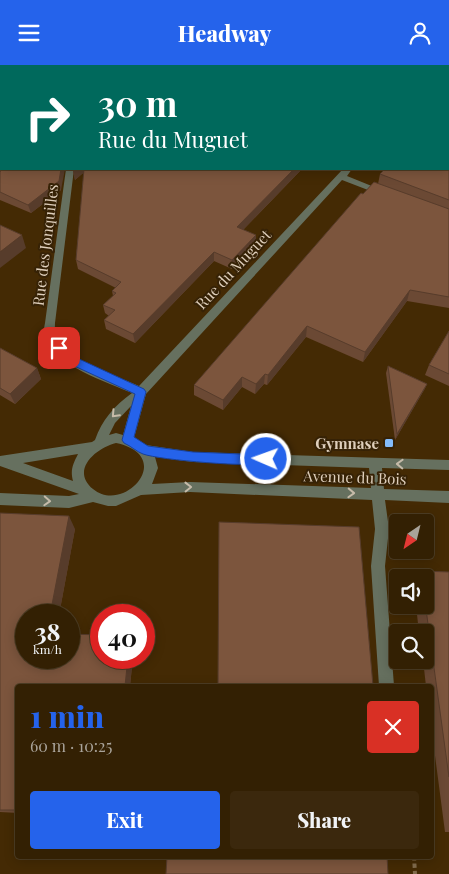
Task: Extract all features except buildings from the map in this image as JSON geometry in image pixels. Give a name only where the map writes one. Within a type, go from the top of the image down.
[{"type":"street","name":"Rue des Jonquilles","points":[[70,170],[50,323],[50,337],[74,361],[140,392]]},
{"type":"street","name":"Rue du Muguet","points":[[96,445],[115,413],[140,392],[345,173]]},
{"type":"street","points":[[345,173],[395,197]]},
{"type":"street","name":"Rue du Muguet","points":[[128,440],[140,392]]},
{"type":"street","points":[[116,439],[128,440],[145,450],[150,460],[151,470],[140,490],[122,499],[102,499],[2,461],[96,445],[116,439]]},
{"type":"street","points":[[90,493],[80,482],[78,473],[79,463],[96,445]]},
{"type":"street","name":"Avenue du Bois","points":[[145,450],[193,457],[449,465]]},
{"type":"street","points":[[375,463],[382,529],[378,566],[387,684]]},
{"type":"street","name":"Avenue du Bois","points":[[140,490],[190,487],[449,497]]},
{"type":"street","points":[[0,499],[69,502],[90,493]]},
{"type":"path","points":[[414,859],[415,874]]},
{"type":"place","name":"Gymnase","points":[[389,443]]},
{"type":"route","points":[[59,348],[74,361],[140,392],[128,440],[145,450],[161,454],[193,457],[266,459]]}]
